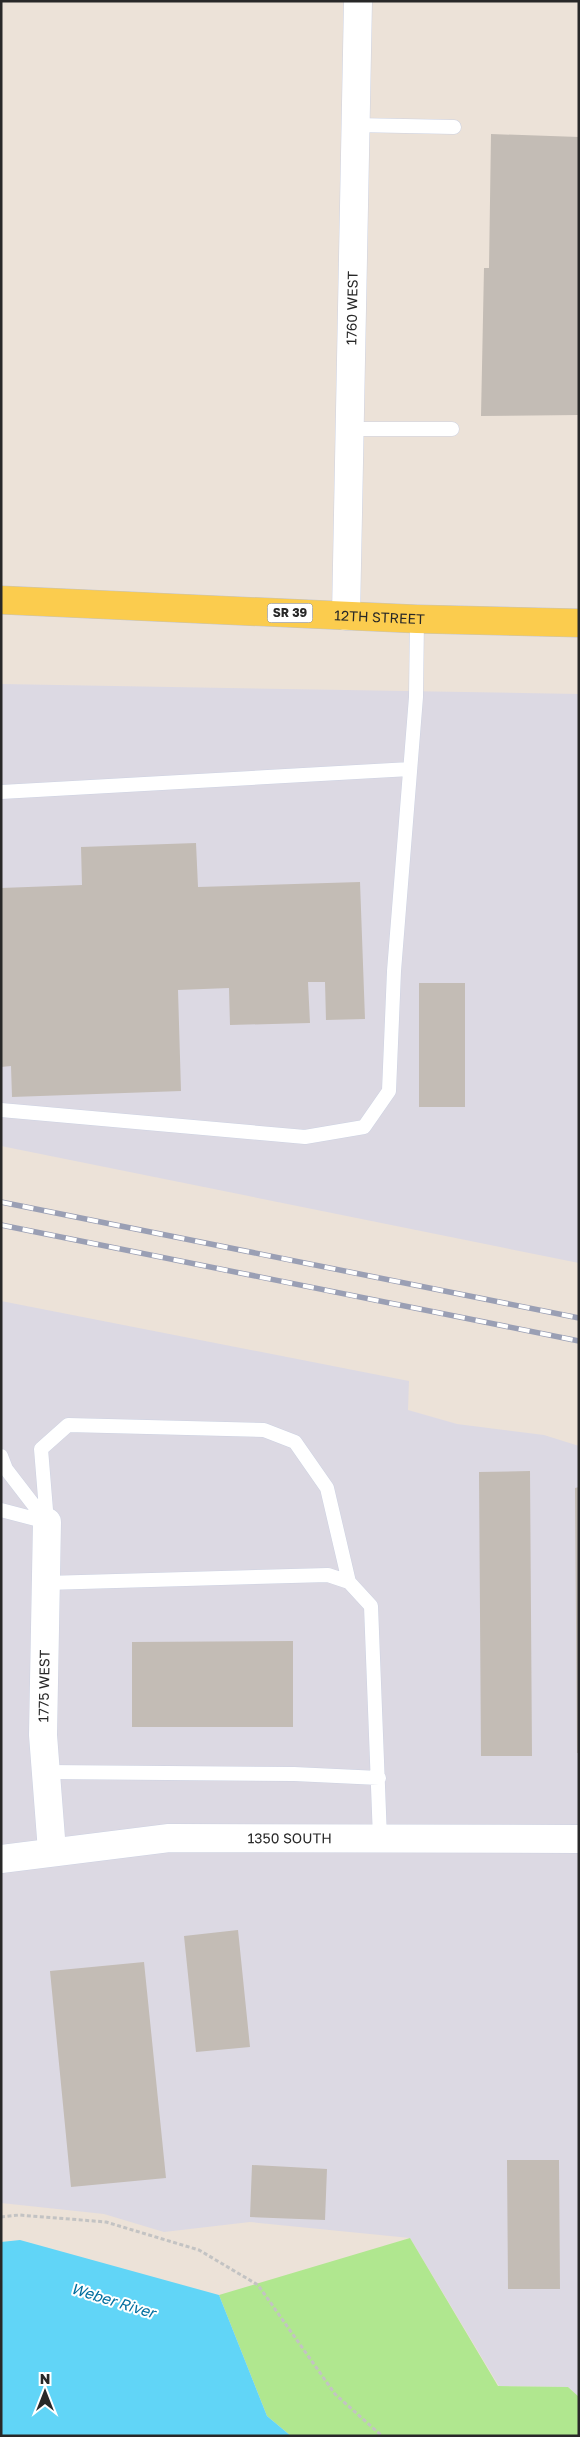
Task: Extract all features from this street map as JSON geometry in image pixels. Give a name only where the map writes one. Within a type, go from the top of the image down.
[{"type":"main road","name":"12TH STREET","points":[[1,600],[417,619],[579,623]]},
{"type":"street","name":"1760 WEST","points":[[346,616],[358,1]]},
{"type":"street","name":"1775 WEST","points":[[47,1522],[44,1734],[52,1851]]},
{"type":"street","name":"1350 SOUTH","points":[[1,1859],[52,1851],[169,1838],[579,1839]]},
{"type":"lane","points":[[355,125],[454,127]]},
{"type":"lane","points":[[349,429],[452,429]]},
{"type":"lane","points":[[1,1110],[305,1137],[364,1127],[389,1091],[394,971],[416,697],[417,619]]},
{"type":"lane","points":[[1,792],[410,769]]},
{"type":"lane","points":[[47,1522],[41,1450],[68,1424],[264,1430],[295,1442],[327,1488],[349,1582]]},
{"type":"lane","points":[[1,1456],[6,1469],[47,1522]]},
{"type":"lane","points":[[1,1510],[47,1522]]},
{"type":"lane","points":[[46,1583],[328,1575],[349,1582],[371,1606],[380,1838]]},
{"type":"lane","points":[[46,1772],[294,1774],[379,1778]]},
{"type":"path","points":[[1,2217],[20,2215],[106,2222],[199,2250],[258,2285],[335,2394],[382,2436]]},
{"type":"shaded area","points":[[1,684],[579,694],[579,1263],[1,1146]]},
{"type":"shaded area","points":[[1,1301],[409,1381],[408,1410],[457,1424],[544,1435],[579,1446],[579,2397],[568,2387],[499,2386],[410,2238],[250,2222],[164,2232],[104,2214],[1,2203]]},
{"type":"green space","points":[[410,2238],[498,2386],[568,2387],[579,2397],[579,2436],[291,2436],[267,2416],[219,2295]]},
{"type":"water","name":"Weber River","points":[[20,2240],[219,2295],[267,2416],[291,2436],[1,2436],[1,2242]]},
{"type":"building","points":[[491,134],[579,137],[579,415],[481,416],[484,268],[489,268]]},
{"type":"building","points":[[196,843],[198,887],[360,882],[365,1019],[326,1020],[325,982],[308,982],[310,1023],[230,1025],[229,988],[178,990],[181,1091],[12,1097],[11,1066],[1,1067],[1,888],[82,885],[81,847]]},
{"type":"building","points":[[419,983],[465,983],[465,1107],[419,1107]]},
{"type":"building","points":[[530,1471],[532,1756],[481,1756],[479,1472]]},
{"type":"building","points":[[579,1487],[579,1753],[577,1753],[575,1488]]},
{"type":"building","points":[[293,1641],[293,1727],[132,1727],[132,1642]]},
{"type":"building","points":[[238,1930],[250,2047],[196,2052],[184,1936]]},
{"type":"building","points":[[144,1962],[166,2178],[71,2187],[50,1971]]},
{"type":"building","points":[[507,2160],[559,2160],[560,2289],[508,2289]]},
{"type":"building","points":[[252,2165],[327,2169],[325,2220],[250,2217]]},
{"type":"railway","points":[[1,1202],[579,1318]]},
{"type":"railway","points":[[1,1225],[579,1341]]}]
